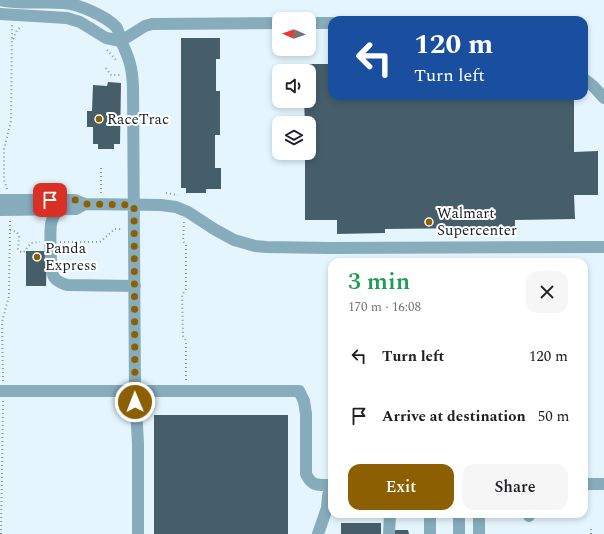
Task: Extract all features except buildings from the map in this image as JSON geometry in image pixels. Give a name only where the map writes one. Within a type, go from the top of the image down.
[{"type":"lane","points":[[0,0],[15,3],[64,3],[76,5],[91,11],[116,27],[130,59],[132,71],[138,534]]},
{"type":"lane","points":[[6,15],[67,18],[80,22],[106,38],[121,40],[145,26],[152,24],[272,23]]},
{"type":"lane","points":[[316,23],[328,23]]},
{"type":"lane","points":[[588,82],[594,86],[604,98]]},
{"type":"lane","points":[[5,205],[75,200],[85,204],[165,205],[176,207],[188,212],[234,240],[266,247],[604,247]]},
{"type":"lane","points":[[5,205],[76,209],[85,204]]},
{"type":"lane","points":[[58,209],[51,224],[51,269],[53,277],[59,282],[67,285],[135,286]]},
{"type":"lane","points":[[2,391],[299,390],[304,401],[306,414],[306,474],[308,480],[313,484],[328,485]]},
{"type":"lane","points":[[588,484],[604,484]]},
{"type":"lane","points":[[318,534],[327,508],[328,496]]},
{"type":"lane","points":[[389,534],[390,518]]},
{"type":"lane","points":[[430,518],[430,534]]},
{"type":"lane","points":[[459,518],[459,534]]},
{"type":"lane","points":[[479,518],[479,534]]},
{"type":"path","points":[[1,534],[2,322],[9,296],[10,230],[5,205],[10,191],[6,188],[4,180],[4,149],[11,121],[12,40],[6,15]]},
{"type":"path","points":[[12,40],[17,30],[24,24]]},
{"type":"path","points":[[107,49],[118,62]]},
{"type":"path","points":[[106,68],[111,75],[123,75]]},
{"type":"path","points":[[120,69],[124,80]]},
{"type":"path","points":[[100,193],[101,168]]},
{"type":"path","points":[[188,212],[184,220],[184,241],[186,245],[186,289],[182,295],[183,336],[186,341],[186,382],[192,382]]},
{"type":"path","points":[[10,230],[17,232],[19,236],[18,249],[21,252],[24,252],[31,243],[100,242],[115,229],[126,229]]},
{"type":"path","points":[[590,534],[591,527]]},
{"type":"place","name":"RaceTrac","points":[[99,119]]},
{"type":"place","name":"Walmart Supercenter","points":[[429,222]]},
{"type":"place","name":"Panda Express","points":[[37,257]]},
{"type":"route","points":[[50,200],[75,200],[85,204],[134,205],[135,402]]}]
